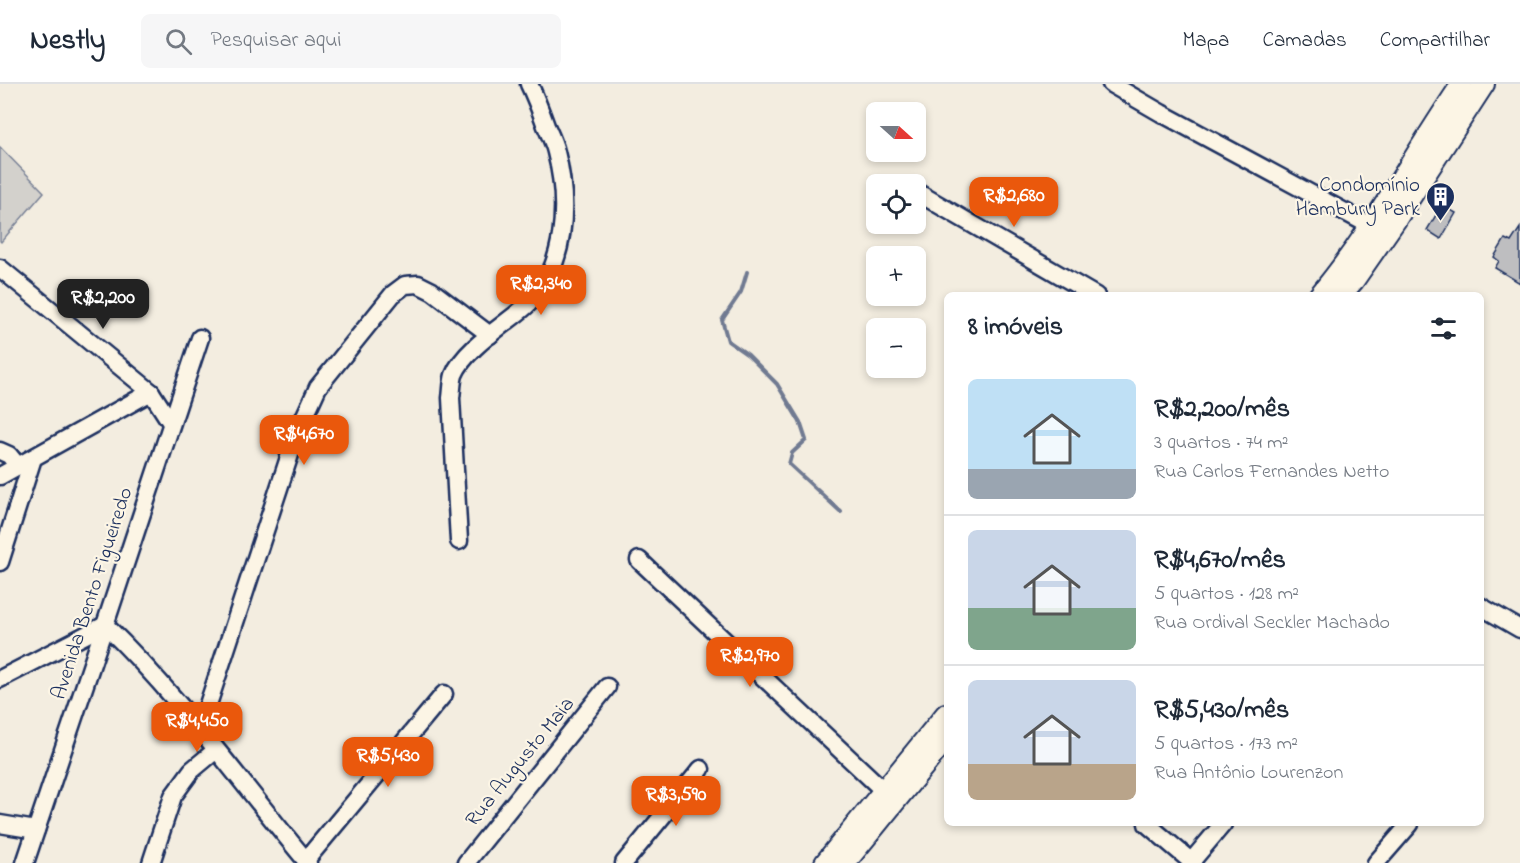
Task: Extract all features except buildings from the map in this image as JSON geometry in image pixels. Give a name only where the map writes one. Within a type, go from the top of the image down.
[{"type":"main road","points":[[1322,292],[1341,270],[1371,226],[1462,84]]},
{"type":"main road","points":[[1344,292],[1395,220],[1484,84]]},
{"type":"main road","points":[[825,863],[944,716]]},
{"type":"main road","points":[[845,863],[944,741]]},
{"type":"street","points":[[459,541],[451,398],[454,375],[466,357],[528,304],[547,281],[557,254],[563,224],[563,190],[556,151],[529,84]]},
{"type":"street","points":[[1111,84],[1371,226]]},
{"type":"street","points":[[926,197],[1089,292]]},
{"type":"street","points":[[0,268],[152,392],[171,423]]},
{"type":"street","points":[[200,729],[297,433],[318,387],[393,294],[405,285],[418,284],[432,291],[490,335]]},
{"type":"street","name":"Avenida Bento Figueiredo","points":[[25,863],[200,338]]},
{"type":"street","points":[[0,476],[152,392]]},
{"type":"street","points":[[0,450],[9,455],[18,466]]},
{"type":"street","points":[[0,562],[33,458]]},
{"type":"street","points":[[639,560],[884,791]]},
{"type":"street","points":[[1484,608],[1520,629]]},
{"type":"street","points":[[0,679],[105,625],[134,652],[200,729],[307,862],[444,694]]},
{"type":"street","name":"Rua Augusto Maia","points":[[466,863],[607,687]]},
{"type":"street","points":[[151,863],[173,795],[192,770],[216,750]]},
{"type":"street","points":[[624,863],[701,769]]},
{"type":"street","points":[[0,824],[36,830]]},
{"type":"street","points":[[1149,826],[1191,862],[1221,826]]},
{"type":"street","points":[[1376,863],[1408,826]]},
{"type":"shaded area","points":[[0,147],[44,192],[1,242],[0,241]]},
{"type":"waterway","points":[[747,272],[741,292],[722,320],[728,341],[748,355],[777,384],[800,422],[806,440],[792,453],[789,464],[841,512]]},
{"type":"place","name":"Condomínio Hambury Park","points":[[1441,222]]}]
